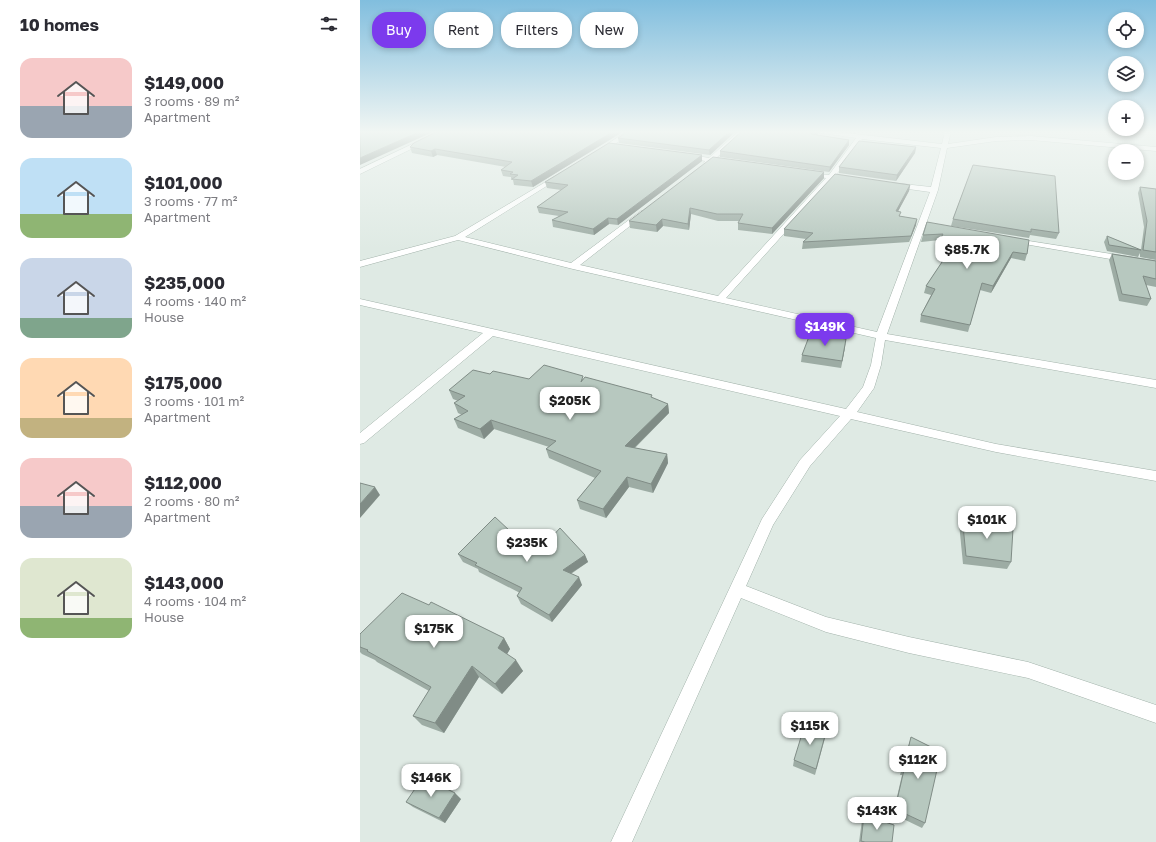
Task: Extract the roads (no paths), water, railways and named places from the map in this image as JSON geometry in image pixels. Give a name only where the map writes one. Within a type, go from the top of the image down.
[{"type":"street","points":[[720,299],[836,170]]},
{"type":"street","points":[[621,842],[767,523],[805,462],[849,414],[868,388],[876,365],[881,336],[925,224],[938,170]]},
{"type":"street","points":[[360,264],[458,238],[566,172]]},
{"type":"street","points":[[801,172],[853,180]]},
{"type":"street","points":[[890,185],[934,190]]},
{"type":"street","points":[[572,266],[648,208]]},
{"type":"street","points":[[458,238],[572,266],[881,336],[1156,384]]},
{"type":"street","points":[[1001,238],[1156,264]]},
{"type":"street","points":[[360,302],[492,331],[996,448],[1156,476]]},
{"type":"street","points":[[360,440],[492,331]]},
{"type":"street","points":[[737,589],[826,624],[909,645],[1028,670],[1156,714]]}]
